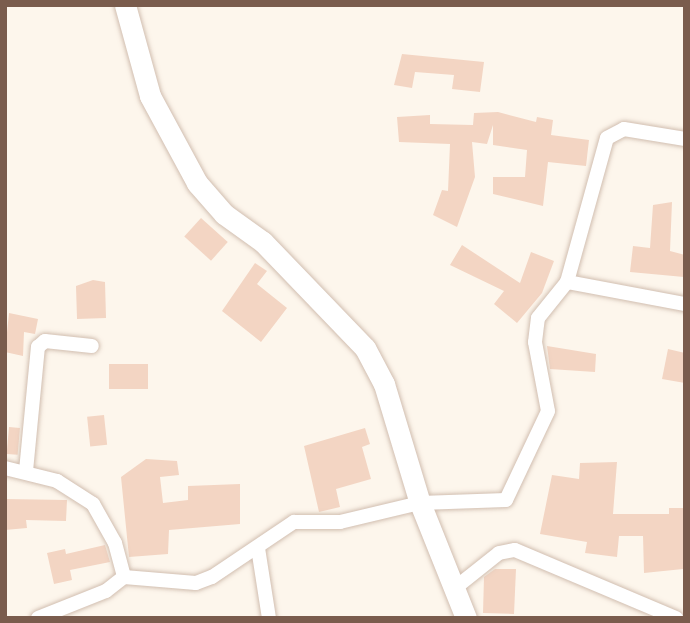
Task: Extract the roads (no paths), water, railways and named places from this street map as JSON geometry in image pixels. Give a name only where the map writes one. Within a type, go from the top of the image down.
[{"type":"street","points":[[125,5],[150,96],[197,183],[223,214],[263,242],[365,348],[384,384],[420,503],[456,587],[466,618]]},
{"type":"street","points":[[38,618],[106,591],[124,578],[196,583],[258,548],[294,522],[340,522],[420,503],[497,501],[512,494],[548,411],[535,342],[538,318],[567,282],[607,138],[624,129],[685,139]]},
{"type":"street","points":[[567,282],[685,304]]},
{"type":"street","points":[[26,471],[38,347],[46,341],[92,346]]},
{"type":"street","points":[[5,468],[26,471],[57,481],[93,504],[115,543],[124,578]]},
{"type":"street","points":[[258,548],[269,618]]},
{"type":"street","points":[[456,587],[499,553],[515,550],[676,618]]}]
